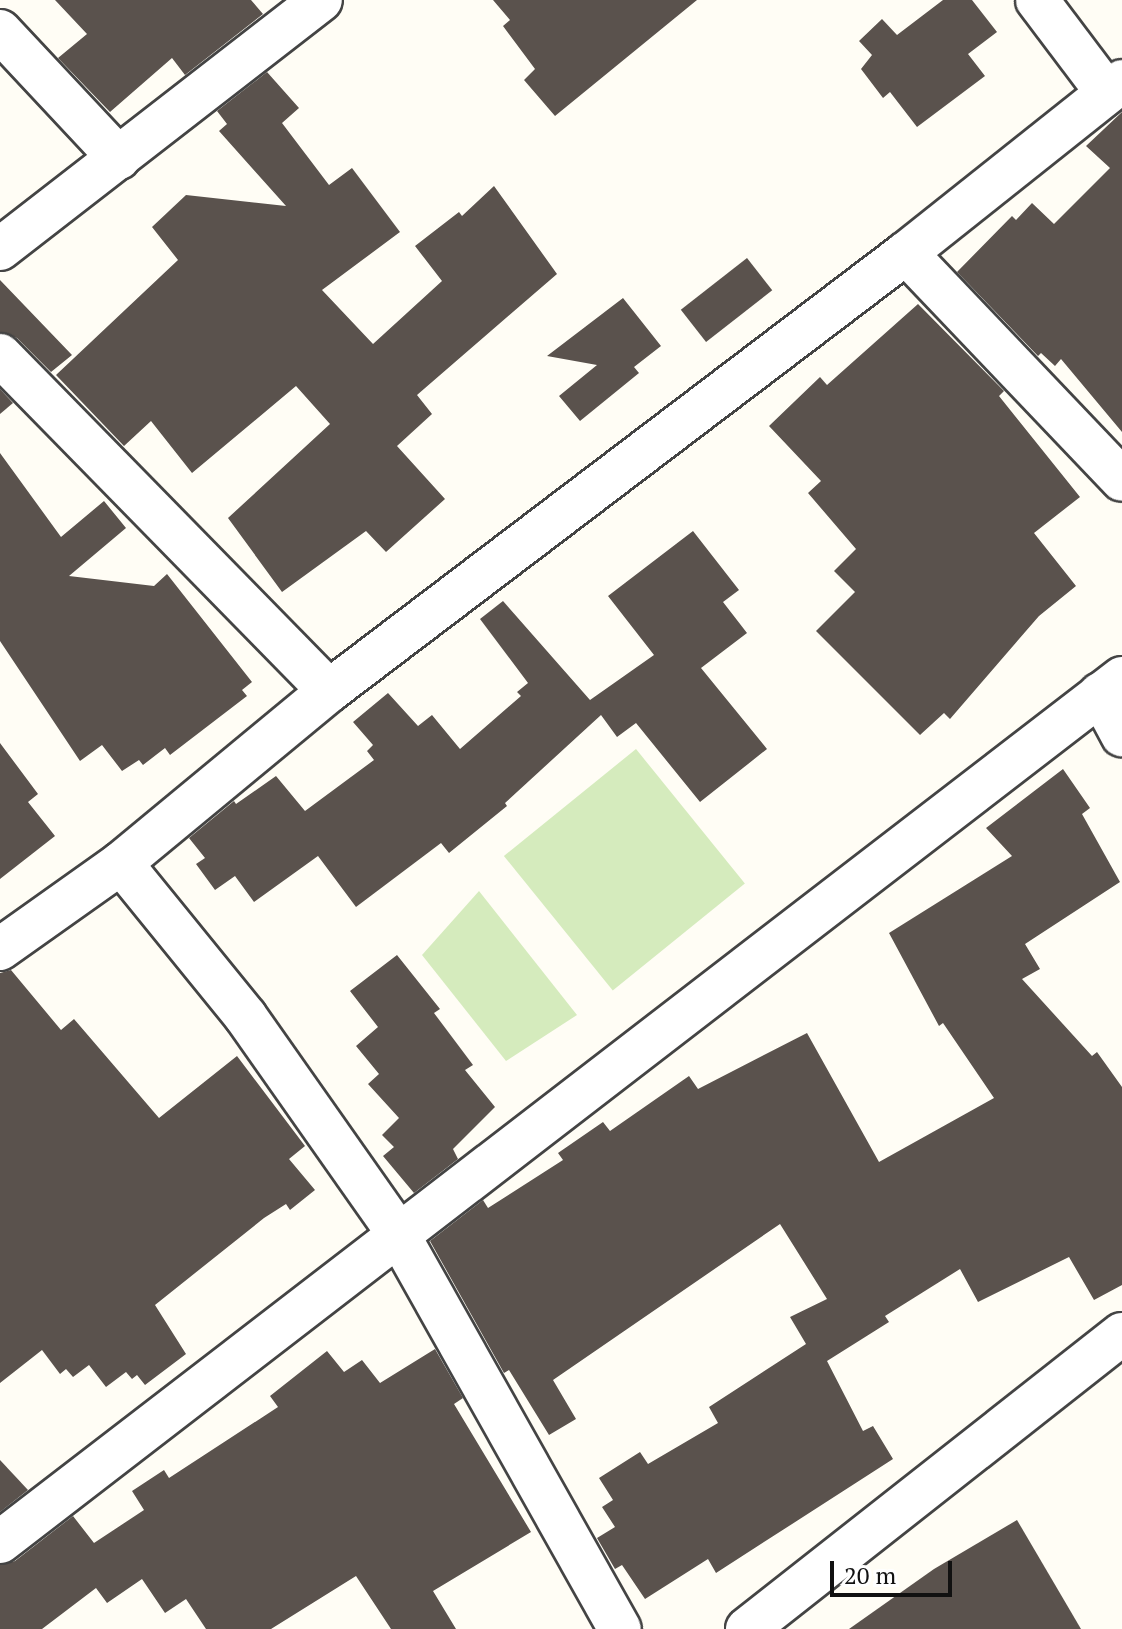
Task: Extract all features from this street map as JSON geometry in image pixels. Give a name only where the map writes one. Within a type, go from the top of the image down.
[{"type":"street","points":[[0,249],[321,0]]},
{"type":"street","points":[[0,949],[121,863],[329,691],[906,253],[1114,87],[1037,0]]},
{"type":"street","points":[[0,31],[119,158]]},
{"type":"street","points":[[906,253],[1122,480]]},
{"type":"street","points":[[0,355],[329,691]]},
{"type":"street","points":[[0,1542],[397,1232],[1111,686],[1122,735]]},
{"type":"street","points":[[121,863],[246,1017],[397,1232],[620,1629]]},
{"type":"street","points":[[747,1629],[1122,1334]]},
{"type":"green space","points":[[636,749],[745,883],[613,990],[504,856]]},
{"type":"green space","points":[[479,891],[577,1015],[506,1061],[422,955]]},
{"type":"building","points":[[55,0],[251,0],[263,14],[185,75],[172,58],[110,112],[58,58],[87,34]]},
{"type":"building","points":[[493,0],[697,0],[555,116],[524,80],[535,69],[503,26],[510,20]]},
{"type":"building","points":[[943,0],[972,0],[997,32],[968,54],[985,76],[917,127],[890,92],[883,98],[861,69],[872,55],[859,41],[882,19],[897,35]]},
{"type":"building","points":[[267,72],[299,108],[282,123],[329,185],[352,168],[400,232],[322,290],[373,344],[442,281],[415,246],[459,212],[462,216],[494,186],[557,274],[417,395],[432,414],[397,446],[445,499],[386,552],[366,531],[282,592],[228,518],[330,424],[296,386],[192,473],[151,421],[124,446],[56,375],[178,260],[152,227],[186,195],[286,206],[219,131],[227,124],[217,111]]},
{"type":"building","points":[[1122,112],[1122,432],[1061,359],[1055,366],[1041,353],[1038,356],[957,272],[1012,216],[1016,220],[1032,203],[1054,224],[1110,168],[1086,146]]},
{"type":"building","points":[[747,258],[772,290],[706,342],[681,310]]},
{"type":"building","points":[[0,280],[72,355],[51,372],[17,338],[0,332]]},
{"type":"building","points":[[623,298],[661,346],[634,367],[639,373],[580,421],[559,396],[597,365],[547,356]]},
{"type":"building","points":[[918,304],[1004,391],[999,396],[1080,497],[1034,533],[1076,586],[1039,616],[950,719],[944,713],[920,735],[816,631],[855,592],[834,571],[856,549],[808,493],[821,481],[769,426],[820,377],[827,385]]},
{"type":"building","points":[[0,389],[13,403],[0,414]]},
{"type":"building","points":[[0,453],[61,537],[104,501],[126,528],[69,576],[154,586],[167,574],[252,682],[242,690],[247,696],[170,755],[165,748],[143,765],[139,760],[122,771],[102,745],[80,761],[0,641]]},
{"type":"building","points":[[693,531],[739,590],[723,602],[747,633],[701,668],[767,749],[700,802],[636,723],[617,737],[601,715],[505,803],[507,806],[449,853],[441,843],[356,907],[318,856],[254,902],[235,876],[215,890],[196,864],[205,858],[189,838],[234,801],[236,804],[276,776],[305,811],[374,760],[367,751],[373,745],[353,722],[388,693],[418,726],[432,715],[460,749],[521,696],[517,692],[528,683],[480,619],[503,601],[590,700],[654,655],[608,596]]},
{"type":"building","points":[[0,743],[38,794],[28,802],[55,836],[0,879]]},
{"type":"building","points":[[1063,769],[1090,808],[1082,814],[1120,882],[1025,944],[1040,969],[1022,979],[1092,1056],[1097,1052],[1122,1087],[1122,1285],[1094,1300],[1069,1257],[978,1302],[960,1269],[885,1316],[889,1322],[827,1361],[863,1431],[873,1426],[893,1459],[716,1573],[708,1559],[645,1599],[622,1565],[615,1569],[597,1538],[615,1527],[602,1507],[613,1500],[599,1478],[640,1452],[648,1464],[718,1423],[709,1407],[806,1344],[790,1317],[827,1299],[780,1224],[553,1380],[576,1419],[549,1435],[509,1370],[504,1373],[430,1241],[483,1200],[488,1208],[563,1160],[558,1153],[603,1122],[610,1131],[689,1076],[698,1089],[807,1033],[879,1162],[994,1098],[943,1023],[939,1026],[889,933],[1012,856],[986,828]]},
{"type":"building","points":[[397,955],[440,1009],[434,1013],[473,1065],[465,1070],[495,1107],[453,1149],[458,1159],[414,1193],[383,1156],[394,1147],[382,1135],[399,1118],[368,1084],[379,1074],[356,1046],[378,1027],[350,991]]},
{"type":"building","points":[[11,970],[61,1030],[74,1019],[159,1118],[237,1056],[305,1146],[289,1159],[315,1190],[290,1210],[286,1204],[264,1218],[155,1305],[186,1354],[145,1385],[137,1375],[132,1379],[126,1372],[106,1387],[89,1365],[73,1377],[66,1369],[60,1374],[42,1350],[0,1383],[0,973]]},
{"type":"building","points":[[435,1349],[463,1398],[454,1404],[531,1532],[433,1591],[456,1629],[391,1629],[356,1576],[271,1629],[206,1629],[186,1599],[165,1613],[142,1579],[107,1603],[96,1588],[42,1629],[0,1629],[0,1565],[15,1561],[73,1516],[94,1543],[144,1510],[132,1491],[164,1470],[169,1478],[278,1407],[270,1396],[327,1351],[344,1372],[362,1360],[380,1383]]},
{"type":"building","points":[[0,1460],[28,1490],[0,1512]]},
{"type":"building","points":[[1017,1520],[1081,1629],[849,1629],[934,1569]]}]
